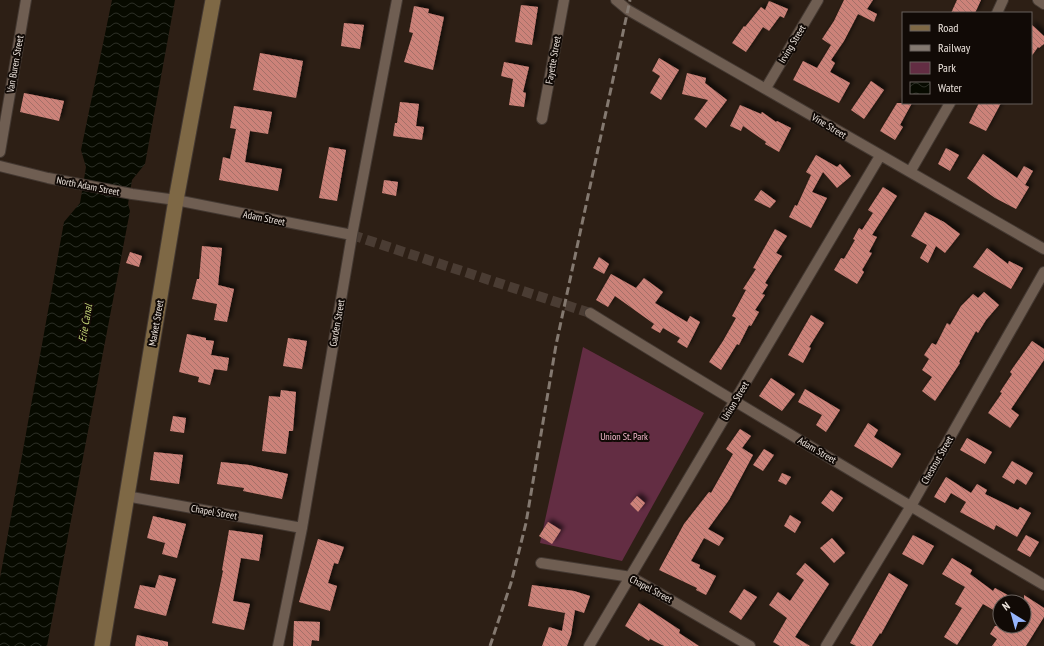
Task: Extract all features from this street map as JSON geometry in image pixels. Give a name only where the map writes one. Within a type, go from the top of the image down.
[{"type":"street","name":"Van Buren Street","points":[[0,152],[26,0]]},
{"type":"street","name":"Market Street","points":[[102,646],[176,200],[213,0]]},
{"type":"street","name":"Garden Street","points":[[278,646],[302,528],[352,235],[397,0]]},
{"type":"street","name":"Fayette Street","points":[[542,119],[564,0]]},
{"type":"street","name":"Vine Street","points":[[616,0],[628,10],[1044,249]]},
{"type":"street","name":"Irving Street","points":[[766,88],[818,0]]},
{"type":"street","points":[[997,12],[1003,0]]},
{"type":"street","points":[[1038,0],[1044,4]]},
{"type":"street","points":[[910,172],[949,104]]},
{"type":"street","name":"Union Street","points":[[589,646],[880,156]]},
{"type":"street","name":"North Adam Street","points":[[0,166],[48,178],[132,194],[176,200]]},
{"type":"street","name":"Adam Street","points":[[176,200],[352,235]]},
{"type":"street","name":"Chestnut Street","points":[[826,646],[911,506],[1044,272]]},
{"type":"street","name":"Adam Street","points":[[590,313],[734,402],[822,452],[1044,585]]},
{"type":"street","name":"Chapel Street","points":[[126,496],[302,528]]},
{"type":"street","name":"Chapel Street","points":[[541,563],[631,577],[750,646]]},
{"type":"green space","name":"Union St. Park","points":[[583,347],[704,413],[622,561],[540,543]]},
{"type":"water","name":"Erie Canal","points":[[112,0],[175,0],[145,164],[132,180],[128,204],[130,211],[47,646],[0,646],[0,578],[64,222],[80,203],[86,167],[81,150]]},
{"type":"building","points":[[844,0],[873,0],[867,9],[877,14],[874,22],[858,14],[844,41],[831,60],[835,63],[830,72],[850,83],[839,103],[793,80],[803,61],[817,68],[831,45],[822,39],[834,21]]},
{"type":"building","points":[[957,0],[981,0],[975,12],[951,12]]},
{"type":"building","points":[[769,1],[788,9],[784,18],[780,16],[769,31],[763,27],[746,52],[732,43],[744,26],[745,27],[761,7],[765,10]]},
{"type":"building","points":[[521,5],[538,7],[532,45],[515,42]]},
{"type":"building","points":[[414,6],[429,9],[428,13],[444,17],[433,70],[404,62],[413,33],[409,32]]},
{"type":"building","points":[[344,23],[364,25],[360,49],[341,46]]},
{"type":"building","points":[[1032,25],[1044,36],[1044,44],[1039,48],[1038,47],[1032,56]]},
{"type":"building","points":[[260,53],[303,61],[296,98],[253,90]]},
{"type":"building","points":[[659,58],[679,70],[661,100],[650,93],[660,76],[652,71]]},
{"type":"building","points":[[504,62],[529,67],[523,92],[526,93],[524,107],[509,105],[513,79],[501,76]]},
{"type":"building","points":[[687,73],[706,78],[705,83],[727,100],[706,128],[694,119],[708,100],[682,94]]},
{"type":"building","points":[[871,81],[884,90],[864,119],[851,110]]},
{"type":"building","points":[[24,93],[64,101],[59,121],[20,112]]},
{"type":"building","points":[[400,102],[419,104],[416,126],[424,127],[422,140],[393,136],[395,123],[397,123]]},
{"type":"building","points":[[897,103],[911,104],[900,125],[903,127],[895,140],[880,131]]},
{"type":"building","points":[[978,104],[1000,104],[986,131],[969,123]]},
{"type":"building","points":[[740,105],[761,114],[762,112],[776,122],[777,121],[791,128],[779,152],[765,144],[766,142],[743,126],[741,131],[730,126]]},
{"type":"building","points":[[234,106],[272,112],[268,134],[250,131],[245,162],[282,169],[278,191],[219,180],[223,157],[230,159],[236,129],[230,128]]},
{"type":"building","points":[[329,147],[346,150],[337,201],[319,198]]},
{"type":"building","points":[[946,148],[959,155],[950,171],[938,164]]},
{"type":"building","points":[[983,154],[1017,178],[1024,166],[1033,171],[1025,185],[1029,187],[1016,209],[995,198],[967,178]]},
{"type":"building","points":[[816,155],[837,167],[840,164],[851,176],[837,188],[823,172],[812,192],[827,198],[811,228],[789,217],[795,205],[797,206],[811,175],[806,172]]},
{"type":"building","points":[[384,180],[398,182],[396,196],[382,193]]},
{"type":"building","points":[[883,187],[897,196],[872,235],[877,237],[869,252],[872,253],[862,270],[864,272],[857,284],[834,270],[841,258],[844,259],[855,240],[853,239],[859,228],[862,230],[873,213],[868,210]]},
{"type":"building","points":[[761,190],[776,201],[770,208],[754,200]]},
{"type":"building","points":[[925,212],[944,222],[960,234],[945,253],[936,246],[928,263],[920,258],[927,245],[911,236]]},
{"type":"building","points":[[775,229],[787,236],[776,253],[782,256],[765,283],[768,285],[762,294],[765,295],[755,310],[759,312],[751,326],[749,325],[739,345],[737,344],[721,370],[709,362],[736,318],[732,316],[746,290],[743,289],[756,269],[753,268]]},
{"type":"building","points":[[202,246],[222,248],[218,285],[234,289],[227,322],[214,320],[217,304],[192,299],[197,279],[199,279]]},
{"type":"building","points":[[987,248],[1008,264],[1009,261],[1023,268],[1011,289],[973,267]]},
{"type":"building","points":[[130,252],[142,256],[139,267],[126,263]]},
{"type":"building","points":[[599,257],[609,264],[604,274],[593,268]]},
{"type":"building","points":[[611,274],[636,288],[644,278],[663,292],[655,303],[687,322],[690,316],[700,322],[687,348],[677,342],[680,338],[663,328],[660,333],[651,328],[654,324],[615,296],[608,307],[596,300]]},
{"type":"building","points":[[984,292],[999,305],[986,320],[978,333],[976,331],[959,362],[960,363],[935,401],[922,391],[932,377],[922,370],[929,359],[924,355],[932,343],[936,345],[947,323],[950,325],[961,306],[973,294],[978,298]]},
{"type":"building","points":[[811,315],[824,323],[809,347],[811,348],[803,363],[788,355]]},
{"type":"building","points":[[187,334],[214,341],[211,355],[229,358],[227,371],[214,369],[210,385],[198,382],[199,377],[179,372]]},
{"type":"building","points":[[288,338],[307,341],[302,369],[283,366]]},
{"type":"building","points":[[1032,341],[1044,349],[1044,360],[1011,409],[1019,415],[1010,428],[988,413],[1002,393],[1000,392],[1012,374],[1010,372]]},
{"type":"building","points":[[771,378],[795,394],[782,411],[759,396]]},
{"type":"building","points":[[805,389],[840,410],[826,432],[816,425],[822,415],[798,402]]},
{"type":"building","points":[[281,390],[296,392],[293,431],[289,431],[286,454],[262,451],[269,396],[280,397]]},
{"type":"building","points":[[173,416],[186,418],[184,433],[170,431]]},
{"type":"building","points":[[868,423],[878,430],[874,437],[901,454],[892,468],[854,446]]},
{"type":"building","points":[[740,429],[751,436],[742,448],[753,455],[729,500],[708,529],[724,538],[719,546],[704,538],[691,561],[700,565],[699,568],[716,576],[706,595],[696,590],[697,588],[659,570],[684,524],[709,492],[711,493],[733,454],[726,449]]},
{"type":"building","points":[[967,438],[992,452],[985,464],[960,450]]},
{"type":"building","points":[[764,449],[774,455],[763,471],[753,465]]},
{"type":"building","points":[[154,452],[183,455],[179,484],[150,480]]},
{"type":"building","points":[[1012,461],[1033,473],[1026,485],[1017,479],[1014,484],[1002,477]]},
{"type":"building","points":[[221,462],[249,465],[288,474],[282,499],[243,491],[244,488],[217,484]]},
{"type":"building","points":[[782,473],[791,477],[786,485],[778,481]]},
{"type":"building","points":[[946,477],[971,493],[977,484],[987,490],[985,494],[1018,510],[1020,507],[1031,513],[1017,537],[996,525],[994,530],[960,512],[966,502],[951,493],[945,503],[934,497]]},
{"type":"building","points":[[831,490],[843,498],[833,512],[821,503]]},
{"type":"building","points":[[637,496],[645,503],[638,512],[630,504]]},
{"type":"building","points":[[790,515],[801,522],[795,533],[784,526]]},
{"type":"building","points":[[153,516],[186,524],[177,558],[162,554],[165,543],[147,538]]},
{"type":"building","points":[[548,522],[561,530],[552,544],[539,536]]},
{"type":"building","points":[[229,530],[263,535],[259,561],[241,558],[233,601],[250,604],[244,630],[212,623],[223,571]]},
{"type":"building","points":[[913,535],[934,546],[923,565],[902,554]]},
{"type":"building","points":[[1026,535],[1039,542],[1030,557],[1017,550]]},
{"type":"building","points":[[832,538],[845,553],[834,563],[820,548]]},
{"type":"building","points":[[318,539],[344,547],[338,564],[334,563],[328,583],[337,586],[330,611],[299,602]]},
{"type":"building","points":[[952,558],[972,570],[970,574],[993,591],[995,588],[1006,594],[992,594],[992,609],[983,604],[957,645],[944,637],[962,608],[955,604],[965,587],[942,574]]},
{"type":"building","points":[[805,563],[829,584],[795,637],[810,646],[780,646],[773,642],[787,618],[769,605],[778,592],[790,601],[804,580],[796,574]]},
{"type":"building","points":[[889,573],[908,585],[881,634],[880,633],[872,646],[856,646],[850,643]]},
{"type":"building","points":[[159,575],[176,579],[166,616],[134,608],[140,585],[155,588]]},
{"type":"building","points":[[532,585],[574,591],[590,596],[584,613],[575,610],[571,635],[567,646],[542,646],[549,627],[562,631],[565,613],[528,606]]},
{"type":"building","points":[[744,589],[757,597],[741,620],[729,612]]},
{"type":"building","points":[[1032,600],[1044,608],[1044,617],[1026,646],[992,646],[997,639],[990,634],[992,631],[992,634],[1032,634]]},
{"type":"building","points":[[639,603],[680,630],[679,633],[699,646],[664,646],[650,639],[649,641],[625,626]]},
{"type":"building","points":[[294,621],[320,622],[319,641],[312,640],[311,646],[293,646]]},
{"type":"building","points":[[137,635],[168,642],[168,646],[135,646]]},
{"type":"tunnel","points":[[352,235],[590,313]]},
{"type":"railway","points":[[490,646],[511,583],[526,523],[556,345],[630,0]]}]
